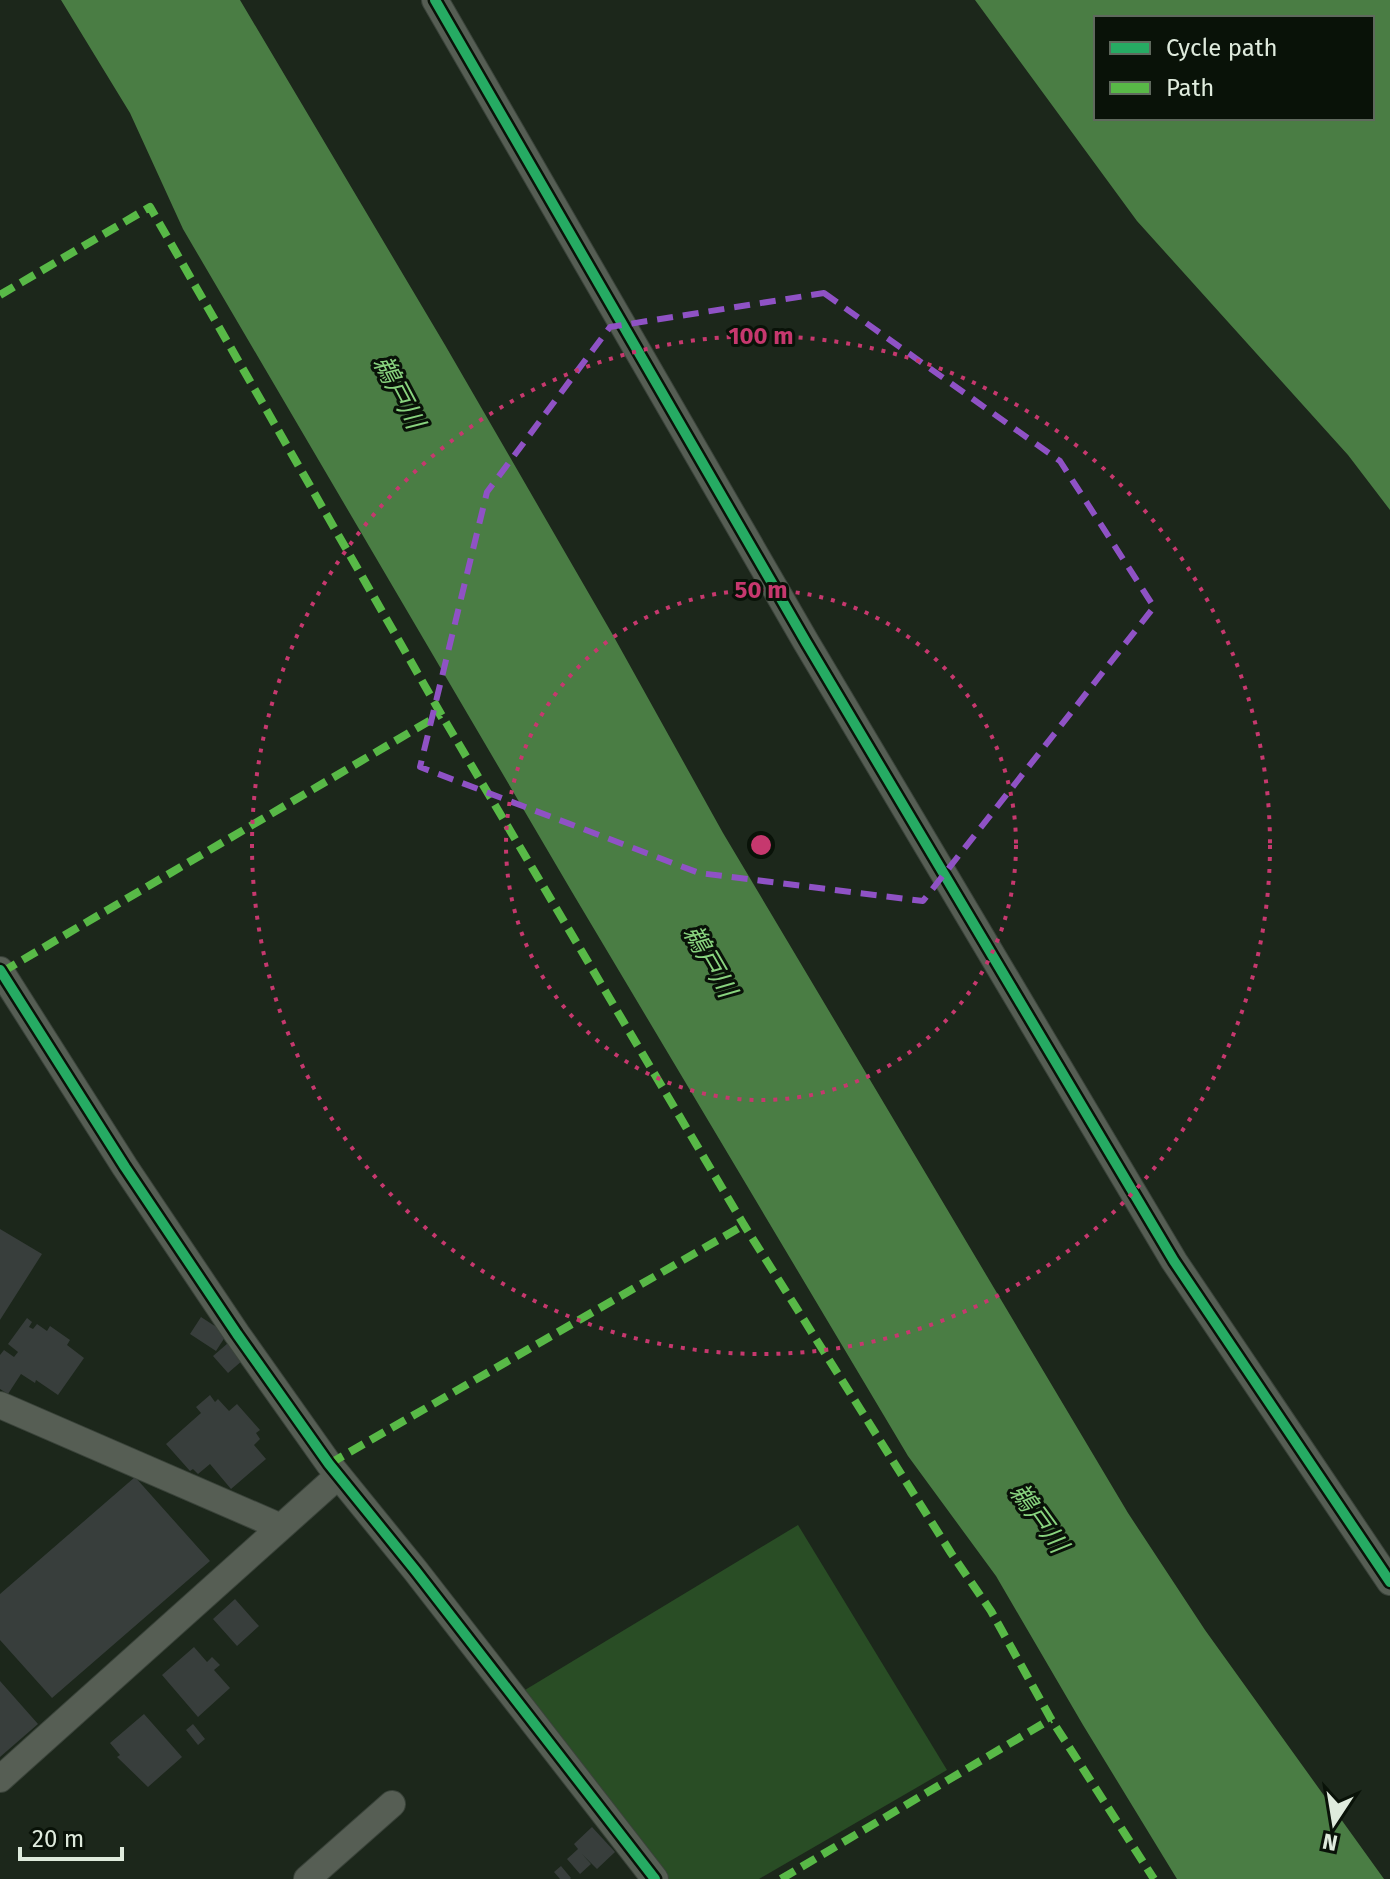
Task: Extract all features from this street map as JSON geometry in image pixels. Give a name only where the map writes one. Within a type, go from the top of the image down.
[{"type":"street","points":[[435,0],[806,642],[1174,1261],[1390,1582]]},
{"type":"street","points":[[0,970],[125,1167],[228,1321],[338,1476],[415,1570],[655,1879]]},
{"type":"street","points":[[0,1405],[281,1527]]},
{"type":"street","points":[[0,1779],[338,1476]]},
{"type":"street","points":[[307,1879],[392,1804]]},
{"type":"highlighted area","points":[[824,293],[1060,461],[1154,607],[923,901],[699,873],[420,767],[487,492],[610,327]]},
{"type":"shaded area","points":[[798,1525],[947,1770],[759,1879],[665,1879],[520,1693]]},
{"type":"water","name":"鵜戸川","points":[[61,0],[240,0],[445,345],[723,833],[1128,1513],[1205,1630],[1384,1879],[1177,1879],[996,1576],[908,1456],[572,892],[183,229],[130,113]]},
{"type":"water","points":[[975,0],[1390,0],[1390,510],[1348,455],[1137,221]]},
{"type":"building","points":[[0,1229],[42,1254],[0,1320]]},
{"type":"building","points":[[201,1317],[227,1334],[216,1351],[190,1334]]},
{"type":"building","points":[[27,1318],[32,1322],[29,1327],[33,1329],[37,1324],[47,1331],[50,1326],[70,1340],[67,1345],[84,1358],[58,1395],[21,1374],[8,1394],[0,1389],[0,1355],[4,1350],[14,1357],[18,1352],[8,1344]]},
{"type":"building","points":[[228,1343],[243,1360],[228,1373],[213,1356]]},
{"type":"building","points":[[210,1395],[229,1411],[237,1404],[260,1430],[256,1433],[260,1439],[254,1445],[266,1459],[231,1489],[210,1464],[198,1474],[193,1469],[190,1471],[166,1444],[201,1413],[196,1407]]},
{"type":"building","points":[[135,1477],[210,1561],[52,1698],[0,1640],[0,1594]]},
{"type":"building","points":[[235,1599],[259,1626],[237,1646],[213,1619]]},
{"type":"building","points":[[194,1647],[207,1662],[212,1657],[220,1665],[214,1670],[230,1688],[198,1717],[162,1675]]},
{"type":"building","points":[[0,1681],[38,1724],[0,1757]]},
{"type":"building","points":[[144,1714],[182,1757],[148,1787],[117,1757],[120,1755],[110,1743]]},
{"type":"building","points":[[193,1724],[205,1739],[198,1745],[186,1730]]},
{"type":"building","points":[[592,1827],[615,1852],[597,1869],[582,1854],[591,1864],[580,1874],[567,1859],[578,1849],[574,1844]]},
{"type":"building","points":[[561,1866],[570,1879],[560,1879],[554,1872]]},
{"type":"marked path","points":[[0,295],[150,207],[441,714],[744,1225],[951,1553],[991,1611],[1051,1719],[1154,1879]]},
{"type":"marked path","points":[[2,972],[441,714]]},
{"type":"marked path","points":[[329,1464],[744,1225]]},
{"type":"marked path","points":[[781,1879],[1051,1719]]},
{"type":"cycle path","points":[[435,0],[806,642],[1174,1261],[1390,1582]]},
{"type":"cycle path","points":[[0,970],[125,1167],[329,1464],[655,1879]]}]
